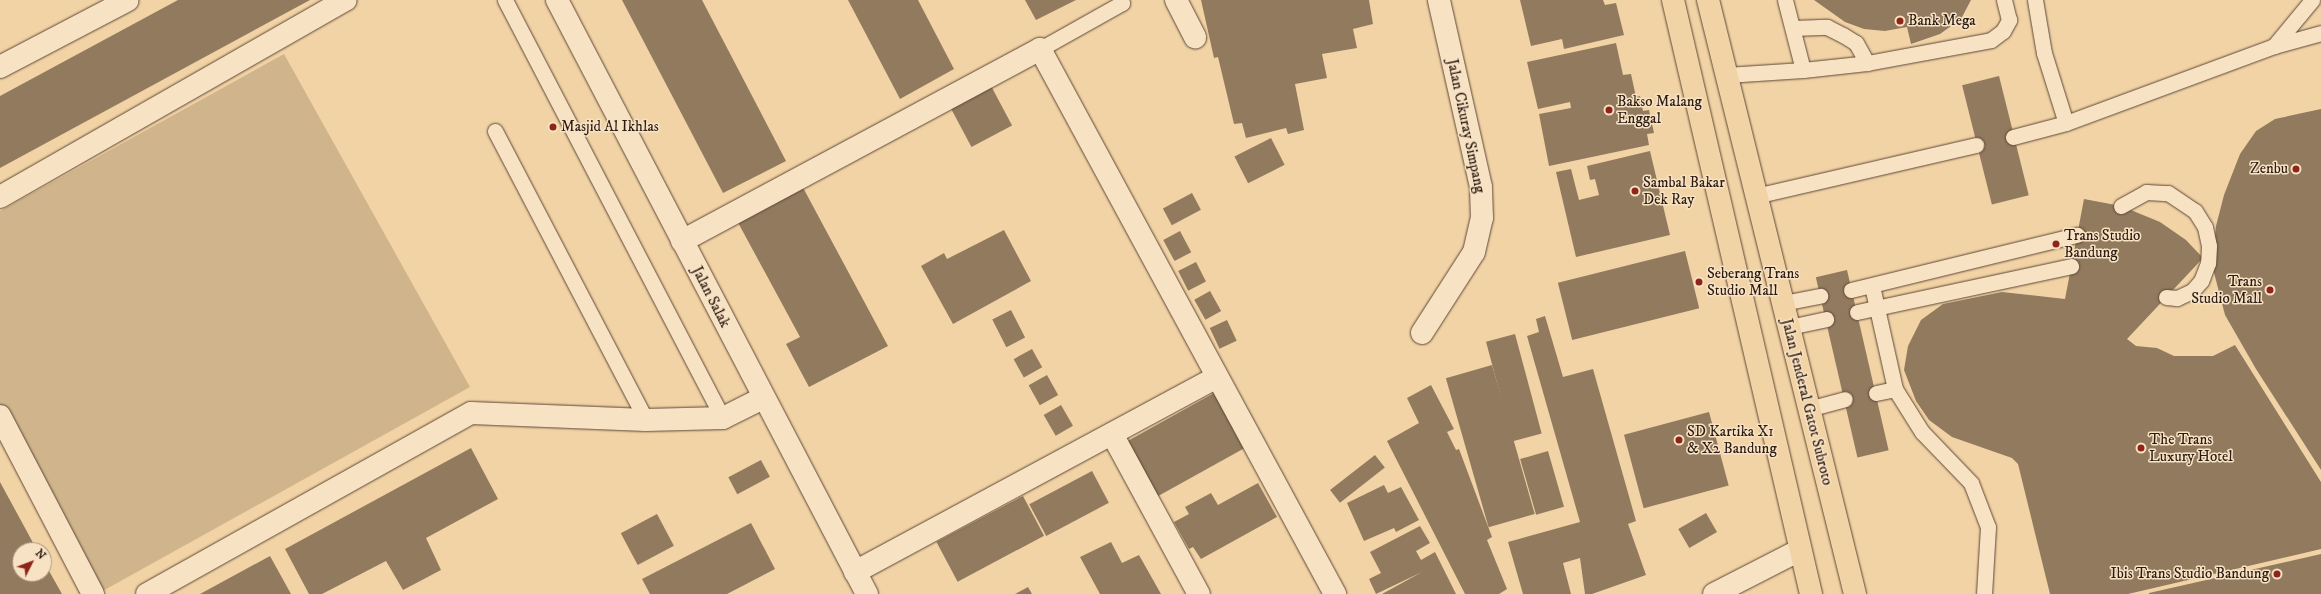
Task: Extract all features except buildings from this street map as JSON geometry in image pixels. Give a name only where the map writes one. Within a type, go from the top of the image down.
[{"type":"main road","points":[[1672,0],[1811,594]]},
{"type":"main road","name":"Jalan Jenderal Gatot Subroto","points":[[1708,0],[1755,196],[1855,594]]},
{"type":"street","points":[[0,67],[128,0]]},
{"type":"street","points":[[0,197],[346,0]]},
{"type":"street","name":"Jalan Salak","points":[[557,0],[763,398],[867,594]]},
{"type":"street","points":[[1176,0],[1196,37]]},
{"type":"street","name":"Jalan Cikuray Simpang","points":[[1422,333],[1474,252],[1482,218],[1481,187],[1439,0]]},
{"type":"street","points":[[682,241],[1040,49],[1335,594]]},
{"type":"street","points":[[855,572],[1218,377]]},
{"type":"street","points":[[147,594],[471,413],[646,420],[723,418],[763,398]]},
{"type":"street","points":[[0,416],[93,594]]},
{"type":"street","points":[[1112,434],[1199,594]]},
{"type":"street","points":[[1714,594],[1800,550]]},
{"type":"lane","points":[[505,0],[723,418]]},
{"type":"lane","points":[[1040,49],[1122,3],[1121,0]]},
{"type":"lane","points":[[1785,0],[1802,70]]},
{"type":"lane","points":[[1726,75],[1802,70],[1867,62],[1991,40],[2003,31],[2009,20],[2004,0]]},
{"type":"lane","points":[[2035,0],[2044,53],[2066,123]]},
{"type":"lane","points":[[2274,46],[2312,0]]},
{"type":"lane","points":[[1793,28],[1827,27],[1843,34],[1856,43],[1867,62]]},
{"type":"lane","points":[[2013,137],[2066,123],[2274,46],[2321,33]]},
{"type":"lane","points":[[495,131],[646,420]]},
{"type":"lane","points":[[1755,196],[1976,145]]},
{"type":"lane","points":[[2121,206],[2146,192],[2168,193],[2195,210],[2205,227],[2209,246],[2208,263],[2201,281],[2192,291],[2177,298],[2166,297]]},
{"type":"lane","points":[[1851,290],[2077,235]]},
{"type":"lane","points":[[1857,312],[1877,309],[2071,266]]},
{"type":"lane","points":[[1872,286],[1895,389],[1922,432],[1971,482],[1988,527],[1984,594]]},
{"type":"lane","points":[[1783,303],[1820,296]]},
{"type":"lane","points":[[1788,327],[1826,319]]},
{"type":"lane","points":[[1876,393],[1895,389]]},
{"type":"lane","points":[[1808,409],[1845,399]]},
{"type":"shaded area","points":[[284,54],[470,387],[99,593],[0,415],[0,211]]},
{"type":"place","name":"Bank Mega","points":[[1900,21]]},
{"type":"place","name":"Bakso Malang Enggal","points":[[1609,110]]},
{"type":"place","name":"Masjid Al Ikhlas","points":[[553,127]]},
{"type":"place","name":"Zenbu","points":[[2296,169]]},
{"type":"place","name":"Sambal Bakar Dek Ray","points":[[1635,191]]},
{"type":"place","name":"Trans Studio Bandung","points":[[2056,244]]},
{"type":"place","name":"Seberang Trans Studio Mall","points":[[1699,282]]},
{"type":"place","name":"Trans Studio Mall","points":[[2270,290]]},
{"type":"place","name":"SD Kartika X1 & X2 Bandung","points":[[1679,440]]},
{"type":"place","name":"The Trans Luxury Hotel","points":[[2141,448]]},
{"type":"place","name":"Ibis Trans Studio Bandung","points":[[2277,574]]}]
